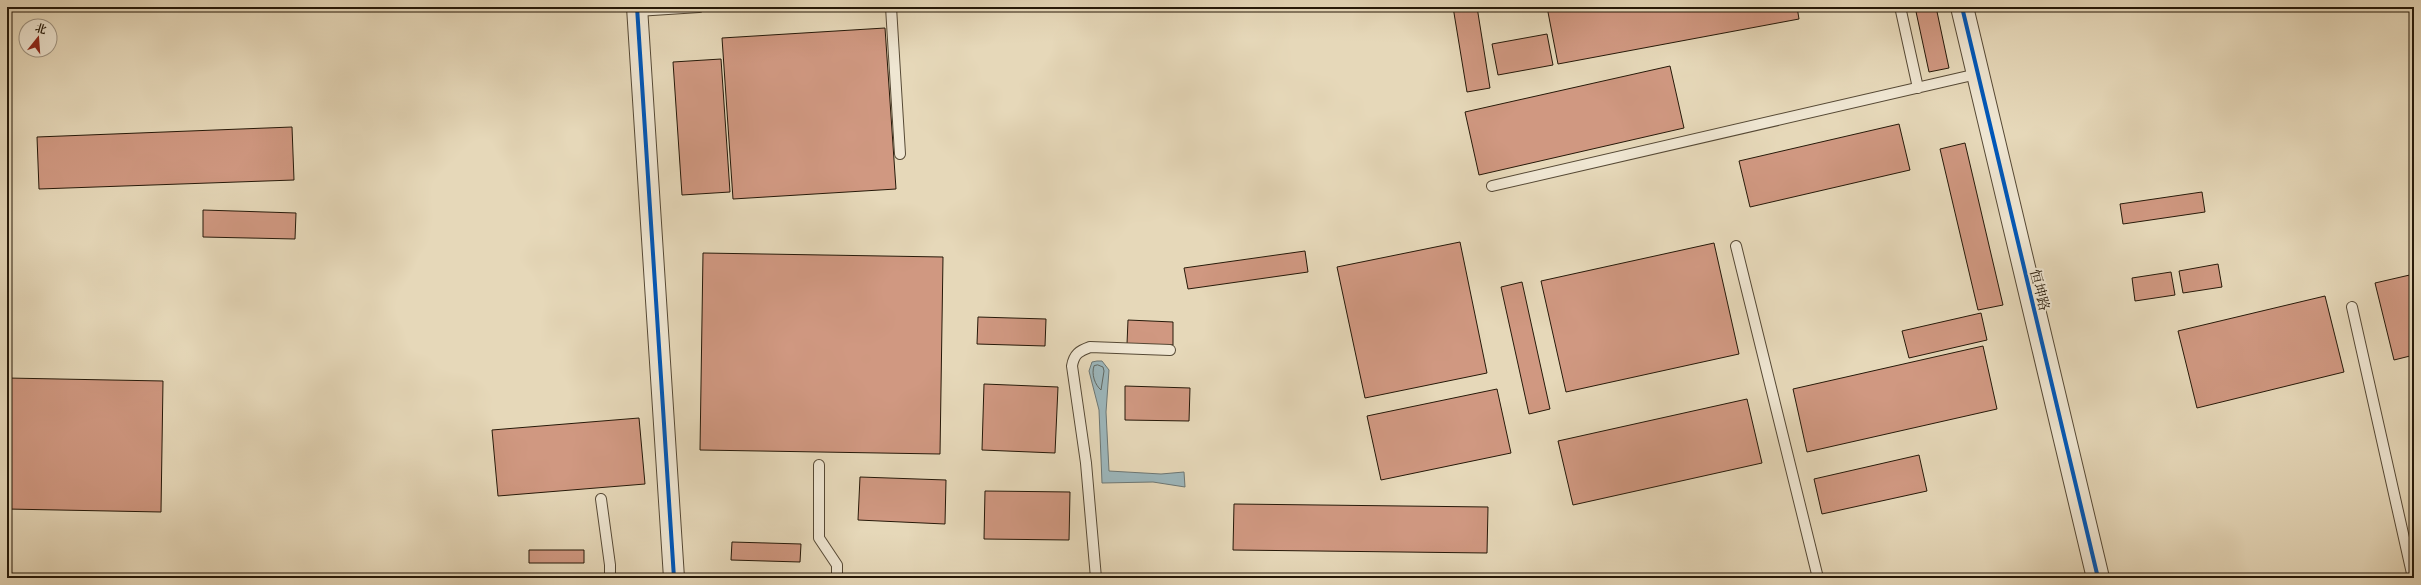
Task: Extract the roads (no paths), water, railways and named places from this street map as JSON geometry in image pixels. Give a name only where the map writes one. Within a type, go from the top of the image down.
[{"type":"street","name":"恒坤路","points":[[1962,7],[2098,578]]},
{"type":"street","points":[[637,9],[674,578]]},
{"type":"lane","points":[[637,9],[698,7]]},
{"type":"lane","points":[[891,7],[900,154]]},
{"type":"lane","points":[[1901,11],[1918,88]]},
{"type":"lane","points":[[1492,186],[1977,74]]},
{"type":"lane","points":[[1736,246],[1818,578]]},
{"type":"lane","points":[[2352,306],[2412,578]]},
{"type":"lane","points":[[1096,578],[1086,463],[1072,366],[1074,357],[1079,351],[1090,347],[1170,350]]},
{"type":"lane","points":[[819,465],[819,538],[837,565],[837,578]]},
{"type":"lane","points":[[601,499],[610,565],[610,578]]},
{"type":"water","points":[[1102,361],[1109,370],[1106,412],[1109,471],[1161,474],[1184,472],[1185,487],[1153,482],[1102,483],[1099,410],[1089,371],[1092,362]]}]
